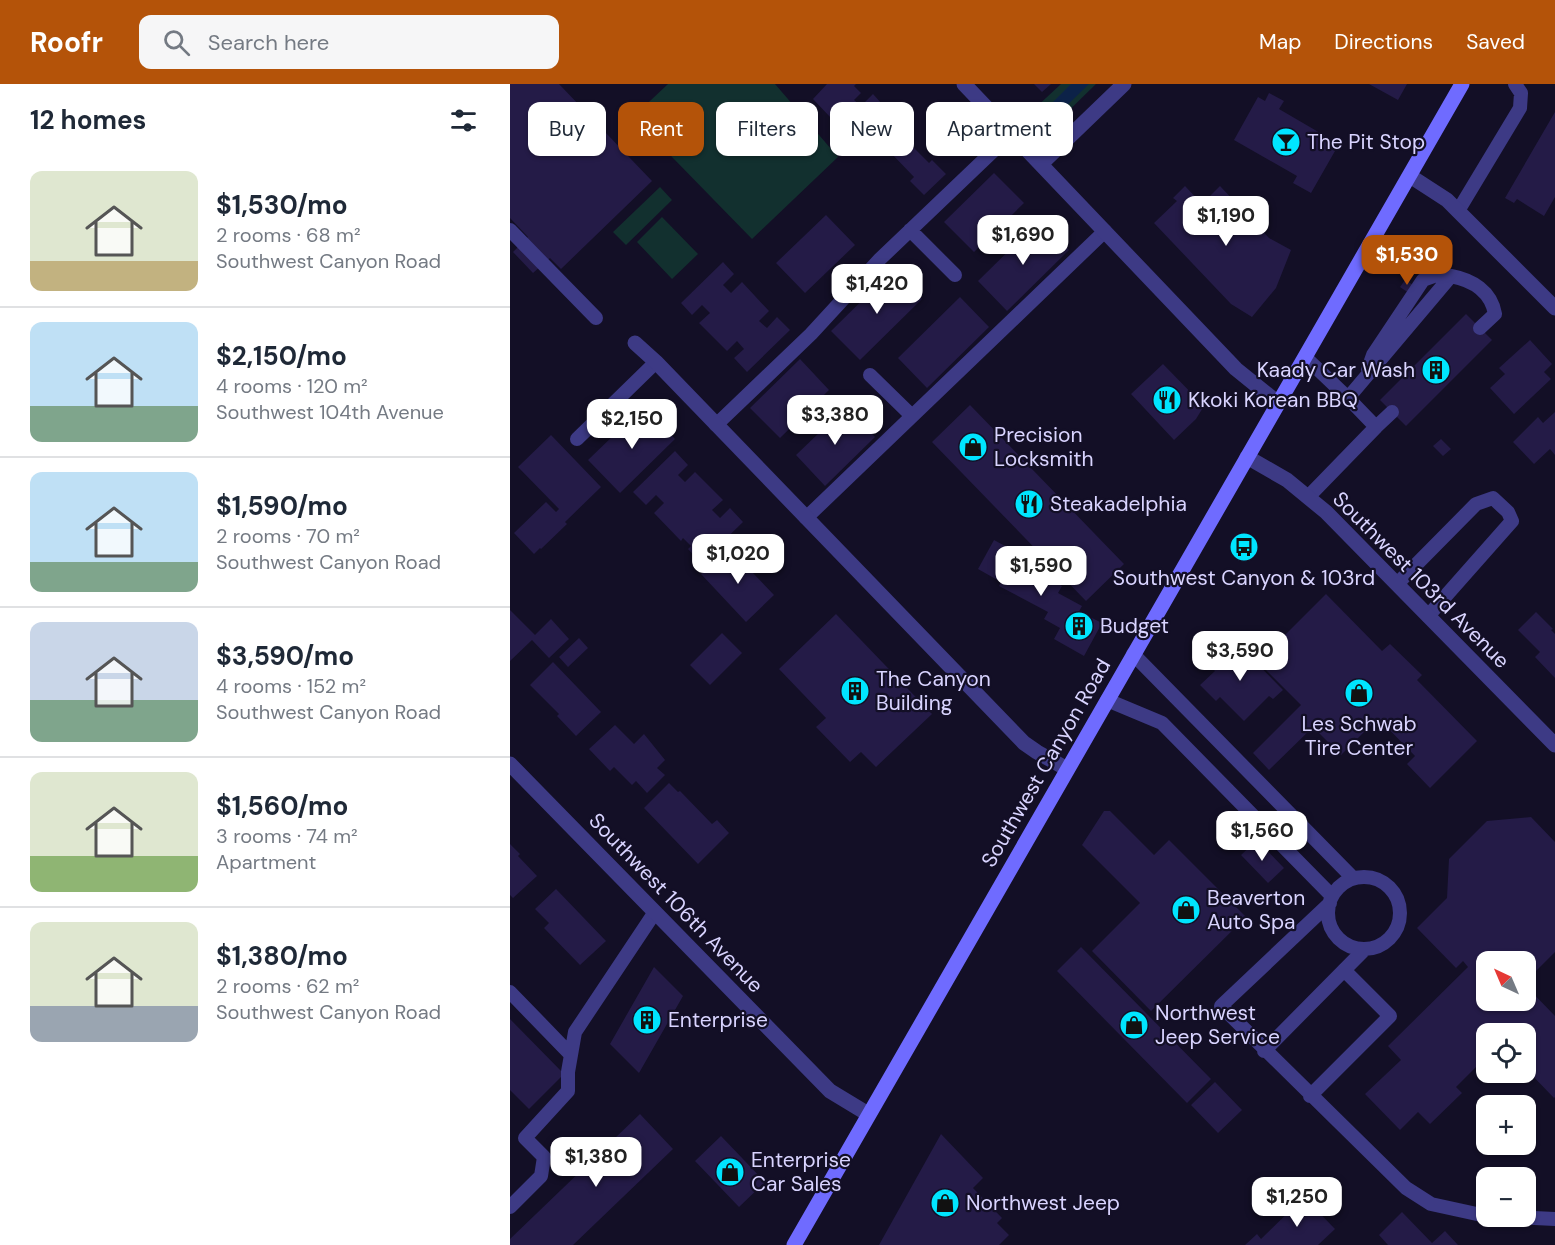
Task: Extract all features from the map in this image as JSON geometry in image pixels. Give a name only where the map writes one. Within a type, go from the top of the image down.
[{"type":"main road","name":"Southwest Canyon Road","points":[[794,1245],[1462,84]]},
{"type":"street","points":[[964,84],[981,102]]},
{"type":"street","points":[[1041,164],[1125,84]]},
{"type":"street","points":[[1033,156],[1236,369],[1278,403]]},
{"type":"street","points":[[1410,176],[1444,198],[1555,308]]},
{"type":"street","points":[[635,343],[656,362],[1024,743],[1067,769]]},
{"type":"street","name":"Southwest 103rd Avenue","points":[[1247,457],[1287,480],[1309,496],[1555,745]]},
{"type":"street","name":"Southwest 106th Avenue","points":[[510,764],[830,1091],[868,1114]]},
{"type":"lane","points":[[1458,211],[1520,108],[1521,93],[1515,84]]},
{"type":"lane","points":[[716,425],[811,334],[853,287],[910,230],[988,156]]},
{"type":"lane","points":[[510,230],[596,318]]},
{"type":"lane","points":[[910,230],[955,275]]},
{"type":"lane","points":[[806,518],[1105,231]]},
{"type":"lane","points":[[1348,398],[1451,276],[1469,280],[1493,302],[1495,314],[1480,328]]},
{"type":"lane","points":[[1305,357],[1376,427]]},
{"type":"lane","points":[[577,439],[656,362]]},
{"type":"lane","points":[[870,375],[912,416]]},
{"type":"lane","points":[[1309,496],[1392,412]]},
{"type":"lane","points":[[1397,585],[1476,504],[1493,498],[1508,512],[1512,521],[1428,616]]},
{"type":"lane","points":[[1134,654],[1353,879]]},
{"type":"lane","points":[[1107,700],[1162,723],[1331,899]]},
{"type":"lane","points":[[1331,899],[1328,917],[1330,927],[1344,944],[1365,949],[1377,946],[1388,940],[1395,930],[1399,919],[1399,907],[1395,895],[1388,886],[1377,879],[1365,877],[1345,882],[1331,899],[1221,1006],[1264,1051],[1406,1188],[1431,1204],[1476,1214]]},
{"type":"lane","points":[[510,1206],[541,1176],[544,1157],[525,1138],[568,1091],[568,1072],[575,1032],[655,912]]},
{"type":"lane","points":[[1264,1051],[1365,949]]},
{"type":"lane","points":[[1310,1096],[1390,1016],[1344,970]]},
{"type":"lane","points":[[510,992],[571,1055]]},
{"type":"lane","points":[[1536,1218],[1555,1219]]},
{"type":"green space","points":[[668,84],[775,84],[791,102],[716,102],[716,156],[818,156],[818,134],[830,148],[830,156],[838,157],[752,239],[671,156],[704,156],[704,102],[649,102]]},
{"type":"green space","points":[[1061,84],[1096,84],[1073,106],[1073,102],[1042,102]]},
{"type":"green space","points":[[660,187],[672,200],[626,245],[613,232]]},
{"type":"green space","points":[[662,217],[698,254],[672,279],[637,242]]},
{"type":"water","points":[[1071,84],[1089,84],[1070,102],[1053,102]]},
{"type":"building","points":[[510,84],[559,84],[576,102],[528,102],[528,156],[606,156],[606,133],[618,146],[618,156],[628,156],[652,181],[561,269],[550,258],[533,273],[513,252],[528,237],[510,218]]},
{"type":"building","points":[[827,84],[856,84],[854,86],[861,93],[854,100],[856,102],[830,102],[830,117],[813,99]]},
{"type":"building","points":[[1034,84],[1051,84],[1042,92]]},
{"type":"building","points":[[1369,84],[1407,84],[1398,100]]},
{"type":"building","name":"The Pit Stop","points":[[1269,93],[1284,101],[1279,109],[1339,144],[1311,193],[1293,183],[1297,176],[1234,140],[1258,97],[1265,101]]},
{"type":"building","points":[[873,94],[880,102],[865,102]]},
{"type":"building","points":[[1555,112],[1555,197],[1544,216],[1517,199],[1514,203],[1505,198]]},
{"type":"building","points":[[914,148],[929,163],[932,160],[946,174],[924,195],[910,181],[914,177],[894,156],[914,156]]},
{"type":"building","points":[[994,173],[1024,203],[974,252],[944,222]]},
{"type":"building","points":[[1185,186],[1202,204],[1220,186],[1269,238],[1291,250],[1276,288],[1252,317],[1231,304],[1154,223],[1177,201],[1173,198]]},
{"type":"building","points":[[826,215],[855,245],[805,293],[776,263]]},
{"type":"building","points":[[1040,220],[1069,250],[1007,311],[978,281]]},
{"type":"building","points":[[723,262],[734,274],[723,285],[731,293],[742,282],[769,311],[759,321],[767,328],[777,317],[790,330],[747,372],[734,358],[744,349],[737,341],[727,351],[699,323],[710,313],[702,305],[692,315],[681,303]]},
{"type":"building","points":[[893,270],[922,299],[860,360],[831,331]]},
{"type":"building","points":[[1405,280],[1415,286],[1409,293],[1400,287]]},
{"type":"building","points":[[960,297],[989,327],[927,388],[898,358]]},
{"type":"building","name":"Kaady Car Wash","points":[[1466,314],[1492,340],[1406,426],[1380,400]]},
{"type":"building","points":[[1530,340],[1552,364],[1544,372],[1551,379],[1514,414],[1490,388],[1505,374],[1499,368]]},
{"type":"building","points":[[800,359],[829,390],[780,438],[750,408]]},
{"type":"building","name":"Kkoki Korean BBQ","points":[[1163,364],[1204,406],[1196,419],[1174,440],[1131,394]]},
{"type":"building","points":[[970,405],[1124,564],[1086,601],[932,442]]},
{"type":"building","points":[[644,406],[675,439],[620,493],[588,460]]},
{"type":"building","points":[[846,407],[875,437],[825,486],[796,455]]},
{"type":"building","points":[[1555,412],[1555,455],[1550,449],[1534,464],[1513,442],[1538,417],[1543,423]]},
{"type":"building","points":[[551,435],[601,487],[565,522],[567,524],[534,554],[514,533],[546,502],[556,512],[559,509],[518,467]]},
{"type":"building","points":[[1441,439],[1451,449],[1443,456],[1433,446]]},
{"type":"building","points":[[675,451],[688,465],[678,475],[685,482],[695,472],[723,500],[712,510],[720,518],[730,508],[743,522],[701,563],[688,549],[691,546],[683,538],[681,541],[654,513],[664,503],[656,495],[646,505],[633,492]]},
{"type":"building","points":[[994,540],[1018,553],[1014,560],[1062,586],[1058,593],[1082,606],[1077,615],[1086,619],[1088,616],[1102,623],[1084,656],[1054,639],[1060,628],[1044,619],[1048,612],[999,586],[1001,582],[978,569]]},
{"type":"building","points":[[729,548],[774,595],[746,622],[701,574]]},
{"type":"building","name":"Les Schwab Tire Center","points":[[1326,594],[1382,651],[1390,644],[1422,675],[1417,680],[1477,741],[1430,788],[1407,764],[1415,756],[1378,718],[1341,755],[1313,727],[1269,770],[1253,753],[1301,705],[1258,662]]},
{"type":"building","points":[[510,610],[535,635],[551,619],[569,639],[549,658],[532,640],[510,661]]},
{"type":"building","points":[[1536,612],[1555,634],[1555,678],[1535,657],[1540,652],[1518,630]]},
{"type":"building","name":"The Canyon Building","points":[[836,614],[932,714],[876,767],[861,752],[850,762],[816,727],[826,718],[779,669]]},
{"type":"building","points":[[722,633],[742,653],[710,685],[690,665]]},
{"type":"building","points":[[579,638],[588,648],[568,667],[559,657]]},
{"type":"building","points":[[1234,640],[1283,690],[1273,699],[1269,696],[1244,721],[1220,697],[1216,701],[1200,685],[1215,671],[1212,668],[1225,656],[1222,652]]},
{"type":"building","points":[[553,662],[601,712],[576,736],[557,716],[559,714],[530,685]]},
{"type":"building","points":[[615,725],[634,744],[644,734],[665,760],[657,768],[665,775],[647,793],[636,781],[632,785],[614,767],[610,771],[589,749]]},
{"type":"building","points":[[669,783],[678,792],[680,791],[712,824],[717,820],[729,833],[698,864],[644,808]]},
{"type":"building","name":"Beaverton Auto Spa","points":[[1104,811],[1110,811],[1154,855],[1169,840],[1246,917],[1151,1011],[1092,951],[1140,903],[1082,845]]},
{"type":"building","points":[[1531,817],[1555,842],[1555,952],[1536,971],[1536,951],[1476,951],[1476,1011],[1536,1011],[1536,996],[1555,1016],[1555,1097],[1536,1079],[1536,1023],[1476,1023],[1476,1067],[1456,1087],[1462,1093],[1430,1124],[1418,1112],[1400,1130],[1365,1094],[1401,1060],[1388,1046],[1468,967],[1463,961],[1456,968],[1417,928],[1447,898],[1449,859],[1487,821]]},
{"type":"building","points":[[1257,840],[1284,868],[1268,883],[1241,855]]},
{"type":"building","points":[[510,844],[537,876],[513,898],[510,895]]},
{"type":"building","points":[[556,889],[606,941],[580,965],[544,928],[549,923],[535,909]]},
{"type":"building","name":"Northwest Jeep Service","points":[[1081,947],[1211,1079],[1187,1103],[1057,971]]},
{"type":"building","name":"Enterprise","points":[[654,967],[683,996],[639,1073],[610,1044]]},
{"type":"building","points":[[510,1019],[564,1074],[529,1109],[510,1090]]},
{"type":"building","points":[[1215,1082],[1242,1110],[1218,1133],[1191,1105]]},
{"type":"building","points":[[640,1114],[673,1149],[573,1245],[510,1245],[510,1239]]},
{"type":"building","name":"Northwest Jeep","points":[[941,1134],[983,1178],[973,1188],[1002,1218],[997,1223],[1009,1235],[999,1245],[879,1245]]},
{"type":"building","name":"Enterprise Car Sales","points":[[721,1136],[765,1182],[739,1207],[695,1161]]},
{"type":"building","points":[[1304,1197],[1335,1229],[1318,1245],[1245,1245],[1257,1234],[1261,1239]]},
{"type":"building","points":[[1402,1212],[1432,1243],[1445,1231],[1458,1245],[1388,1245],[1379,1235]]},
{"type":"place","name":"The Pit Stop","points":[[1286,142]]},
{"type":"place","name":"Kaady Car Wash","points":[[1436,370]]},
{"type":"place","name":"Kkoki Korean BBQ","points":[[1167,400]]},
{"type":"place","name":"Precision Locksmith","points":[[973,447]]},
{"type":"place","name":"Steakadelphia","points":[[1029,504]]},
{"type":"place","name":"Southwest Canyon & 103rd","points":[[1244,547]]},
{"type":"place","name":"Budget","points":[[1079,626]]},
{"type":"place","name":"The Canyon Building","points":[[855,691]]},
{"type":"place","name":"Les Schwab Tire Center","points":[[1359,693]]},
{"type":"place","name":"Beaverton Auto Spa","points":[[1186,910]]},
{"type":"place","name":"Enterprise","points":[[647,1020]]},
{"type":"place","name":"Northwest Jeep Service","points":[[1134,1025]]},
{"type":"place","name":"Enterprise Car Sales","points":[[730,1172]]},
{"type":"place","name":"Northwest Jeep","points":[[945,1203]]}]
